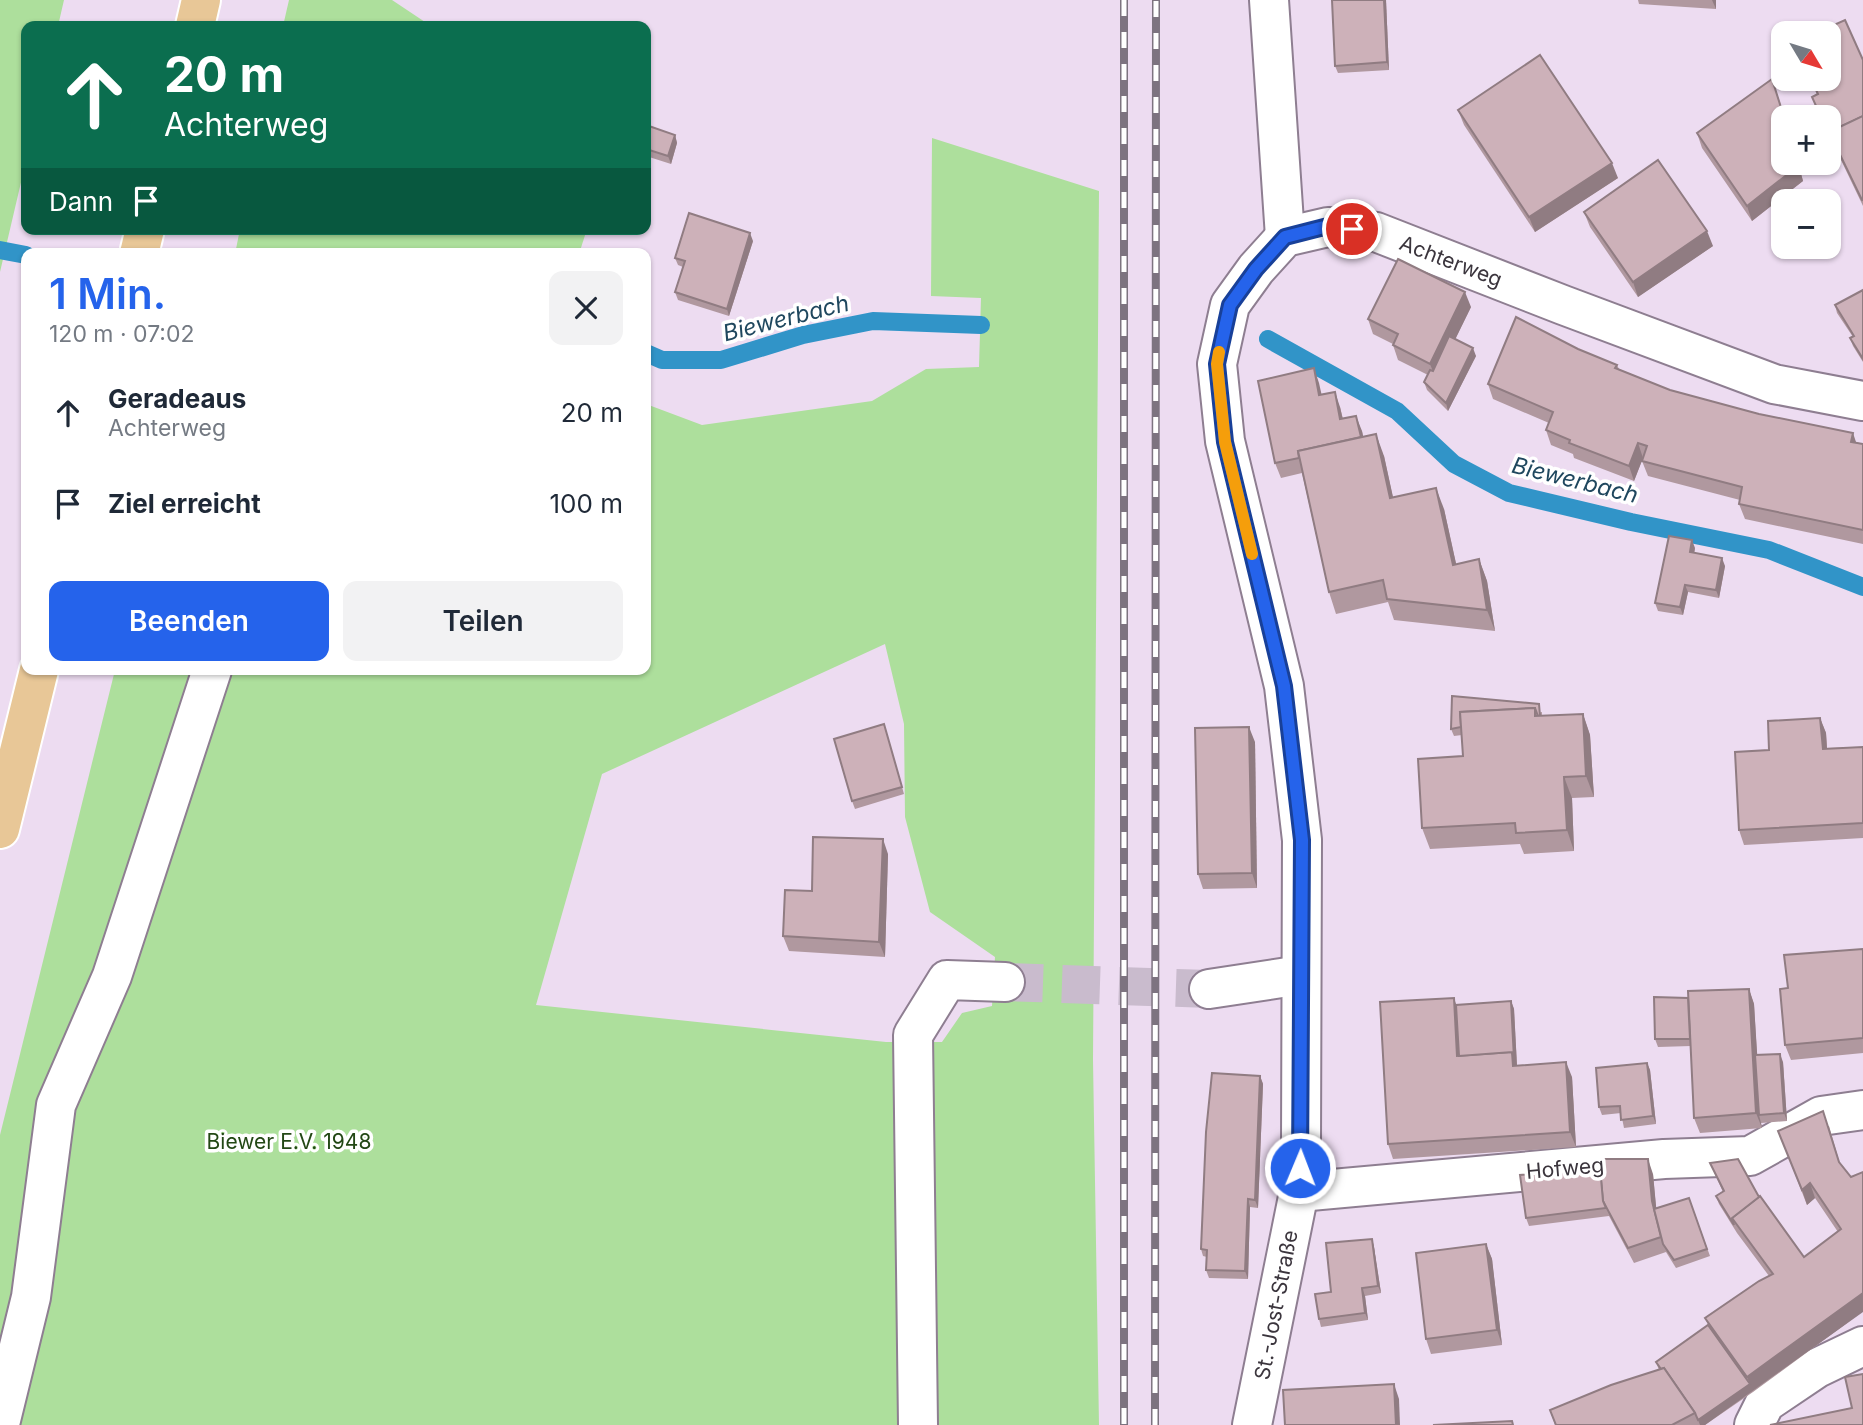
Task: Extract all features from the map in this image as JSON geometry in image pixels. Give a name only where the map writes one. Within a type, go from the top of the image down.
[{"type":"main road","points":[[196,21],[201,0]]},
{"type":"main road","points":[[0,830],[37,675]]},
{"type":"street","points":[[1209,989],[1301,975],[1302,840],[1284,686],[1225,442],[1217,364],[1230,305],[1256,269],[1285,237],[1269,0]]},
{"type":"street","name":"Achterweg","points":[[1285,237],[1328,226],[1376,232],[1774,384],[1863,401]]},
{"type":"street","points":[[0,1424],[31,1297],[56,1105],[112,976],[210,675]]},
{"type":"street","name":"St.-Jost-Straße","points":[[1252,1425],[1299,1192],[1301,975]]},
{"type":"street","points":[[918,1425],[913,1035],[947,980],[1005,982]]},
{"type":"street","name":"Hofweg","points":[[1299,1192],[1664,1159],[1750,1156],[1821,1116],[1863,1110]]},
{"type":"street","points":[[1754,1425],[1765,1403],[1816,1368],[1863,1346]]},
{"type":"green space","points":[[0,0],[64,0],[59,21],[21,21],[21,182],[0,272]]},
{"type":"green space","points":[[289,0],[392,0],[424,21],[284,21]]},
{"type":"green space","name":"Biewer E.V. 1948","points":[[932,138],[1099,191],[1093,1060],[1099,1425],[0,1425],[0,1135],[114,675],[651,675],[651,406],[702,425],[872,401],[926,369],[979,367],[981,298],[931,296]],"holes":[[[885,644],[904,724],[905,817],[930,912],[995,957],[992,1006],[962,1013],[942,1042],[886,1042],[536,1005],[602,774]]]},
{"type":"green space","points":[[239,235],[585,235],[581,248],[236,248]]},
{"type":"building","points":[[1332,0],[1384,0],[1387,62],[1335,66]]},
{"type":"building","points":[[1845,20],[1863,60],[1863,116],[1841,126],[1841,105],[1816,105],[1812,97],[1818,94],[1817,91],[1841,91],[1841,22]]},
{"type":"building","points":[[1540,55],[1612,163],[1529,217],[1458,110]]},
{"type":"building","points":[[1771,80],[1771,91],[1776,91],[1780,105],[1771,105],[1771,175],[1787,175],[1747,206],[1697,133]]},
{"type":"building","points":[[1863,116],[1863,200],[1841,157],[1841,126]]},
{"type":"building","points":[[651,127],[675,135],[668,156],[651,151]]},
{"type":"building","points":[[1658,160],[1707,231],[1633,282],[1584,212]]},
{"type":"building","points":[[689,213],[750,233],[727,309],[675,292],[685,261],[675,258]]},
{"type":"building","points":[[1398,259],[1465,292],[1430,364],[1393,345],[1398,334],[1368,319]]},
{"type":"building","points":[[1863,290],[1863,359],[1850,338],[1854,336],[1835,305]]},
{"type":"building","points":[[1516,317],[1578,349],[1617,365],[1615,368],[1670,390],[1759,414],[1853,433],[1851,442],[1863,444],[1863,530],[1739,504],[1742,487],[1642,461],[1647,446],[1638,443],[1629,466],[1569,443],[1570,440],[1546,430],[1553,412],[1488,384]]},
{"type":"building","points":[[1449,336],[1473,348],[1446,403],[1424,382],[1430,370],[1433,371]]},
{"type":"building","points":[[1314,368],[1319,395],[1335,392],[1340,419],[1356,416],[1361,437],[1298,451],[1299,458],[1275,463],[1258,381]]},
{"type":"building","points":[[1376,434],[1390,498],[1436,488],[1453,565],[1479,559],[1487,610],[1387,599],[1383,580],[1329,592],[1298,451]]},
{"type":"building","points":[[1669,536],[1692,540],[1690,552],[1722,558],[1716,590],[1685,585],[1680,607],[1655,603]]},
{"type":"building","points":[[1452,696],[1539,704],[1540,716],[1535,708],[1460,712],[1461,727],[1451,729]]},
{"type":"building","points":[[1535,708],[1535,716],[1583,714],[1586,776],[1564,777],[1567,830],[1516,833],[1515,823],[1422,828],[1418,759],[1463,756],[1460,712]]},
{"type":"building","points":[[1820,718],[1823,749],[1863,747],[1863,823],[1739,830],[1735,752],[1769,750],[1768,721]]},
{"type":"building","points":[[884,724],[902,787],[852,801],[834,739]]},
{"type":"building","points":[[1249,727],[1252,873],[1198,874],[1195,728]]},
{"type":"building","points":[[813,837],[883,839],[879,942],[783,936],[785,890],[812,891]]},
{"type":"building","points":[[1863,949],[1863,1038],[1785,1045],[1780,989],[1788,988],[1784,955]]},
{"type":"building","points":[[1749,989],[1756,1113],[1694,1118],[1688,991]]},
{"type":"building","points":[[1654,997],[1688,998],[1690,1039],[1655,1039]]},
{"type":"building","points":[[1454,998],[1457,1056],[1512,1052],[1513,1066],[1566,1062],[1570,1132],[1388,1144],[1380,1002]]},
{"type":"building","points":[[1511,1001],[1514,1059],[1512,1052],[1459,1056],[1456,1005]]},
{"type":"building","points":[[1780,1054],[1784,1113],[1759,1115],[1755,1055]]},
{"type":"building","points":[[1647,1063],[1653,1116],[1621,1120],[1620,1106],[1599,1107],[1596,1068]]},
{"type":"building","points":[[1212,1073],[1260,1076],[1255,1200],[1248,1199],[1245,1271],[1206,1270],[1207,1250],[1201,1249],[1206,1132]]},
{"type":"building","points":[[1823,1111],[1839,1162],[1851,1177],[1863,1172],[1863,1293],[1747,1377],[1705,1318],[1773,1274],[1732,1218],[1760,1196],[1804,1257],[1841,1229],[1810,1183],[1802,1190],[1778,1131]]},
{"type":"building","points":[[1599,1159],[1648,1159],[1652,1201],[1661,1237],[1628,1248],[1603,1201]]},
{"type":"building","points":[[1738,1159],[1759,1197],[1732,1218],[1734,1225],[1716,1196],[1724,1191],[1710,1163]]},
{"type":"building","points":[[1600,1167],[1606,1208],[1526,1218],[1520,1175]]},
{"type":"building","points":[[1689,1198],[1707,1249],[1674,1260],[1663,1244],[1654,1209]]},
{"type":"building","points":[[1372,1239],[1378,1286],[1362,1288],[1365,1313],[1319,1319],[1315,1294],[1331,1292],[1326,1243]]},
{"type":"building","points":[[1486,1244],[1497,1330],[1426,1339],[1416,1253]]},
{"type":"building","points":[[1708,1325],[1750,1384],[1698,1420],[1664,1368],[1661,1369],[1656,1362]]},
{"type":"building","points":[[1664,1368],[1695,1413],[1672,1425],[1556,1425],[1550,1410],[1611,1385]]},
{"type":"building","points":[[1863,1374],[1863,1425],[1770,1425],[1852,1408],[1845,1377]]},
{"type":"building","points":[[1394,1384],[1396,1425],[1285,1425],[1283,1390]]},
{"type":"building","points":[[1512,1421],[1513,1425],[1433,1425]]},
{"type":"waterway","name":"Biewerbach","points":[[0,250],[21,254]]},
{"type":"waterway","name":"Biewerbach","points":[[651,355],[662,360],[721,360],[803,335],[873,321],[981,325]]},
{"type":"waterway","name":"Biewerbach","points":[[1268,339],[1397,411],[1454,464],[1509,493],[1631,522],[1769,550],[1863,587]]},
{"type":"tunnel","points":[[1005,982],[1209,989]]},
{"type":"railway","points":[[1124,0],[1124,1425]]},
{"type":"railway","points":[[1155,1425],[1156,0]]},
{"type":"slow traffic","points":[[1219,352],[1217,364],[1225,442],[1252,554]]},
{"type":"route","points":[[1300,1168],[1302,840],[1284,686],[1225,442],[1217,364],[1230,305],[1256,269],[1285,237],[1328,226],[1352,229]]}]
